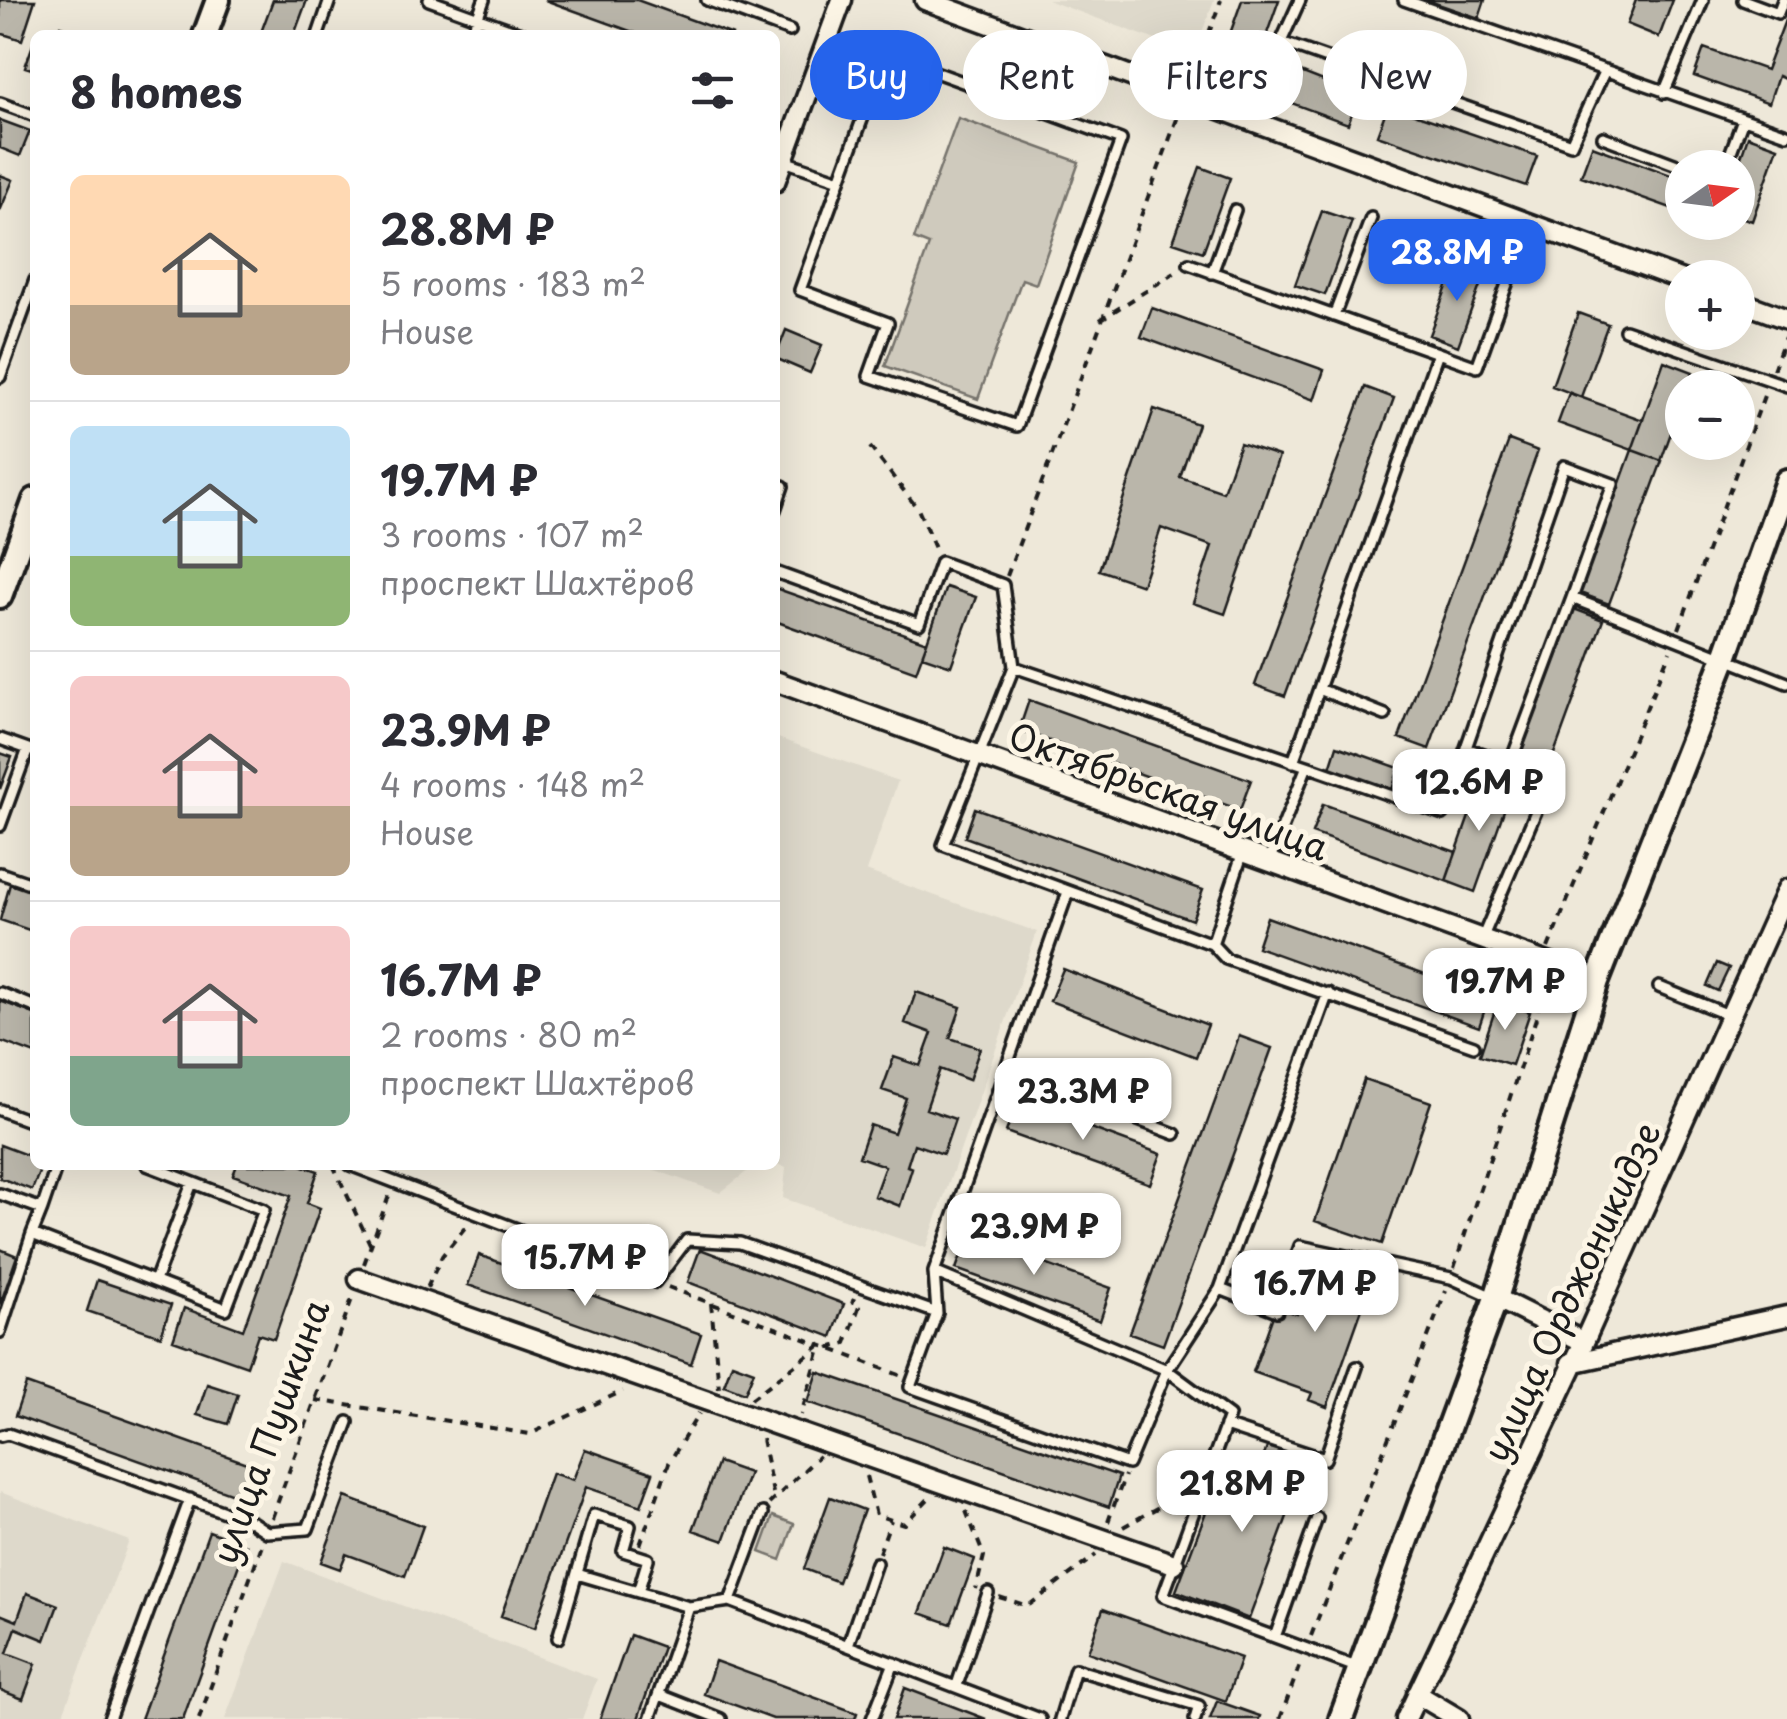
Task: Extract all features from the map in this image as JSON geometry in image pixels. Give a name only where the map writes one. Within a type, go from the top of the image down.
[{"type":"main road","points":[[206,30],[213,4]]},
{"type":"main road","points":[[1341,1719],[1496,1298],[1597,981],[1725,657],[1787,481]]},
{"type":"main road","points":[[0,596],[30,514]]},
{"type":"street","points":[[780,156],[842,0]]},
{"type":"street","points":[[925,0],[1129,76]]},
{"type":"street","points":[[1247,120],[1665,274]]},
{"type":"street","points":[[1755,307],[1787,319]]},
{"type":"street","name":"Октябрьская улица","points":[[780,683],[1597,981]]},
{"type":"street","name":"улица Орджоникидзе","points":[[1406,1719],[1734,1017],[1787,889]]},
{"type":"street","points":[[359,1278],[1174,1564]]},
{"type":"street","points":[[1496,1298],[1584,1342]]},
{"type":"street","points":[[1571,1363],[1787,1316]]},
{"type":"street","points":[[1417,1694],[1458,1719]]},
{"type":"lane","points":[[320,30],[330,0]]},
{"type":"lane","points":[[430,0],[512,30]]},
{"type":"lane","points":[[473,30],[484,0]]},
{"type":"lane","points":[[707,0],[790,31]]},
{"type":"lane","points":[[1300,0],[1281,42],[1571,144],[1605,70]]},
{"type":"lane","points":[[1404,0],[1787,134]]},
{"type":"lane","points":[[1664,93],[1703,0]]},
{"type":"lane","points":[[1744,0],[1778,12],[1782,0]]},
{"type":"lane","points":[[886,54],[1122,140],[1017,426],[869,376],[888,323],[800,290],[840,180],[886,54]]},
{"type":"lane","points":[[0,102],[30,114]]},
{"type":"lane","points":[[1732,150],[1743,120]]},
{"type":"lane","points":[[1603,138],[1665,161]]},
{"type":"lane","points":[[780,159],[840,180]]},
{"type":"lane","points":[[1212,272],[1236,210]]},
{"type":"lane","points":[[1334,316],[1371,218]]},
{"type":"lane","points":[[1189,264],[1477,367],[1511,273]]},
{"type":"lane","points":[[0,377],[30,294]]},
{"type":"lane","points":[[1625,330],[1787,386]]},
{"type":"lane","points":[[1293,762],[1438,354]]},
{"type":"lane","points":[[1014,667],[1443,814],[1564,466],[1612,484],[1510,764],[1466,748]]},
{"type":"lane","points":[[780,495],[783,486]]},
{"type":"lane","points":[[780,574],[919,624],[941,562],[1003,585],[1014,667],[976,754],[943,845],[1212,944],[1226,959],[1474,1046]]},
{"type":"lane","points":[[1572,598],[1787,683]]},
{"type":"lane","points":[[1319,690],[1385,715]]},
{"type":"lane","points":[[0,739],[30,749]]},
{"type":"lane","points":[[0,826],[30,755]]},
{"type":"lane","points":[[1270,862],[1307,766]]},
{"type":"lane","points":[[1482,939],[1537,809]]},
{"type":"lane","points":[[1212,944],[1243,852]]},
{"type":"lane","points":[[0,872],[30,883]]},
{"type":"lane","points":[[1068,892],[934,1272],[937,1313],[910,1387],[1128,1464],[1167,1370],[1220,1289],[1328,994]]},
{"type":"lane","points":[[1496,987],[1508,948]]},
{"type":"lane","points":[[1660,987],[1734,1017]]},
{"type":"lane","points":[[0,994],[30,1005]]},
{"type":"lane","points":[[1008,1070],[1175,1134]]},
{"type":"lane","points":[[0,1110],[30,1121]]},
{"type":"lane","points":[[0,1332],[55,1170]]},
{"type":"lane","points":[[32,1234],[226,1308],[264,1210],[160,1170]]},
{"type":"lane","points":[[363,1170],[655,1282],[687,1240],[740,1243],[937,1313]]},
{"type":"lane","points":[[154,1281],[192,1182]]},
{"type":"lane","points":[[0,1194],[42,1209]]},
{"type":"lane","points":[[1220,1289],[1277,1311],[1300,1246],[1451,1278],[1496,1298]]},
{"type":"lane","points":[[934,1272],[1167,1370],[1229,1416],[1163,1596],[1359,1668]]},
{"type":"lane","points":[[1225,1426],[1325,1459],[1357,1367]]},
{"type":"lane","points":[[0,1436],[8,1434],[190,1499],[267,1532],[308,1529],[348,1422]]},
{"type":"lane","points":[[109,1719],[190,1499]]},
{"type":"lane","points":[[730,1602],[763,1514]]},
{"type":"lane","points":[[558,1638],[594,1515],[630,1526],[623,1552],[648,1559],[638,1592]]},
{"type":"lane","points":[[1275,1637],[1318,1518]]},
{"type":"lane","points":[[848,1644],[876,1562]]},
{"type":"lane","points":[[577,1574],[688,1607],[730,1602],[1040,1719]]},
{"type":"lane","points":[[957,1686],[988,1593]]},
{"type":"lane","points":[[650,1719],[688,1607]]},
{"type":"lane","points":[[872,1719],[894,1663]]},
{"type":"lane","points":[[1060,1719],[1075,1669],[1200,1706],[1194,1719]]},
{"type":"lane","points":[[660,1695],[721,1719]]},
{"type":"path","points":[[1210,30],[1221,0]]},
{"type":"path","points":[[1003,585],[1176,120]]},
{"type":"path","points":[[1100,320],[1189,264]]},
{"type":"path","points":[[1280,1719],[1451,1278],[1538,1012],[1542,961],[1676,638],[1787,332]]},
{"type":"path","points":[[870,448],[918,509],[941,562]]},
{"type":"path","points":[[335,1170],[371,1246]]},
{"type":"path","name":"улица Пушкина","points":[[199,1719],[394,1182]]},
{"type":"path","points":[[421,1300],[442,1256],[477,1214]]},
{"type":"path","points":[[655,1282],[913,1380]]},
{"type":"path","points":[[829,1348],[846,1342],[859,1307],[852,1304],[858,1285]]},
{"type":"path","points":[[712,1304],[721,1406]]},
{"type":"path","points":[[636,1556],[669,1462],[721,1406],[821,1346]]},
{"type":"path","points":[[796,1432],[821,1346]]},
{"type":"path","points":[[315,1400],[530,1434],[648,1380]]},
{"type":"path","points":[[760,1419],[774,1495]]},
{"type":"path","points":[[763,1514],[774,1495],[818,1458],[825,1442]]},
{"type":"path","points":[[868,1457],[864,1472],[876,1515],[904,1524],[942,1483]]},
{"type":"path","points":[[967,1492],[964,1506],[984,1556],[973,1588],[1028,1606],[1096,1556],[1128,1464]]},
{"type":"path","points":[[1102,1539],[1205,1480]]},
{"type":"path","points":[[876,1562],[891,1520]]},
{"type":"shaded area","points":[[1047,0],[1214,0],[1203,30],[1129,30]]},
{"type":"shaded area","points":[[958,118],[1079,162],[1036,284],[1022,279],[978,399],[885,366],[929,245],[914,239]]},
{"type":"shaded area","points":[[780,739],[898,781],[866,871],[1037,932],[926,1248],[783,1198],[786,1168],[780,1165]]},
{"type":"shaded area","points":[[655,1170],[749,1170],[720,1193]]},
{"type":"shaded area","points":[[0,1492],[129,1541],[61,1719],[0,1719]]},
{"type":"shaded area","points":[[773,1516],[794,1524],[781,1560],[760,1552]]},
{"type":"shaded area","points":[[284,1561],[597,1679],[582,1719],[225,1719]]},
{"type":"building","points":[[0,0],[35,0],[22,40],[0,33]]},
{"type":"building","points":[[273,0],[307,0],[296,30],[262,30]]},
{"type":"building","points":[[545,0],[637,0],[719,30],[627,30]]},
{"type":"building","points":[[1242,0],[1279,0],[1268,30],[1231,30]]},
{"type":"building","points":[[1426,0],[1485,0],[1479,18]]},
{"type":"building","points":[[1636,0],[1673,0],[1659,37],[1627,24]]},
{"type":"building","points":[[1787,15],[1787,80],[1778,76],[1769,103],[1694,76],[1704,48],[1766,70]]},
{"type":"building","points":[[1303,73],[1323,81],[1323,115],[1303,107]]},
{"type":"building","points":[[0,120],[30,131],[20,156],[0,148]]},
{"type":"building","points":[[1382,120],[1432,120],[1537,156],[1526,186],[1377,135]]},
{"type":"building","points":[[1748,136],[1778,147],[1755,212],[1755,150],[1743,150]]},
{"type":"building","points":[[1592,146],[1665,173],[1665,206],[1581,176]]},
{"type":"building","points":[[1200,167],[1230,178],[1203,252],[1173,242]]},
{"type":"building","points":[[0,175],[13,180],[0,211]]},
{"type":"building","points":[[1322,211],[1352,221],[1325,295],[1295,285]]},
{"type":"building","points":[[1456,262],[1485,272],[1458,346],[1429,335]]},
{"type":"building","points":[[1152,308],[1324,370],[1314,400],[1141,337]]},
{"type":"building","points":[[1578,313],[1608,324],[1581,397],[1552,386]]},
{"type":"building","points":[[786,330],[822,345],[810,373],[780,360]]},
{"type":"building","points":[[1664,361],[1688,370],[1665,370],[1665,450],[1661,461],[1632,450]]},
{"type":"building","points":[[1365,387],[1394,398],[1285,696],[1255,685]]},
{"type":"building","points":[[1569,393],[1643,420],[1632,450],[1558,423]]},
{"type":"building","points":[[1154,409],[1198,424],[1180,477],[1223,492],[1240,443],[1279,456],[1225,614],[1193,603],[1212,546],[1161,528],[1142,585],[1099,570]]},
{"type":"building","points":[[1509,440],[1538,451],[1429,749],[1399,738]]},
{"type":"building","points":[[1632,450],[1662,461],[1609,604],[1580,593]]},
{"type":"building","points":[[946,587],[976,597],[951,666],[922,656]]},
{"type":"building","points":[[780,590],[927,642],[916,672],[780,623]]},
{"type":"building","points":[[1574,609],[1603,620],[1551,762],[1521,751]]},
{"type":"building","points":[[1029,700],[1251,780],[1240,810],[1019,730]]},
{"type":"building","points":[[1337,746],[1399,768],[1392,790],[1330,768]]},
{"type":"building","points":[[0,753],[12,757],[0,789]]},
{"type":"building","points":[[1483,777],[1512,788],[1475,892],[1446,881]]},
{"type":"building","points":[[1323,804],[1456,852],[1446,881],[1312,833]]},
{"type":"building","points":[[975,808],[1203,890],[1192,920],[965,837]]},
{"type":"building","points":[[10,884],[30,891],[30,930],[0,920]]},
{"type":"building","points":[[1267,917],[1489,997],[1479,1027],[1257,947]]},
{"type":"building","points":[[1717,963],[1729,968],[1718,991],[1707,986]]},
{"type":"building","points":[[1063,969],[1208,1025],[1196,1057],[1050,1001]]},
{"type":"building","points":[[916,992],[961,1007],[950,1038],[980,1048],[969,1080],[940,1069],[926,1109],[955,1119],[943,1154],[914,1144],[907,1166],[912,1168],[900,1206],[874,1196],[885,1166],[859,1157],[870,1125],[894,1133],[906,1098],[882,1090],[894,1057],[920,1066],[932,1033],[905,1023]]},
{"type":"building","points":[[0,1001],[30,1012],[30,1052],[0,1041]]},
{"type":"building","points":[[1498,1001],[1530,1012],[1512,1065],[1480,1055]]},
{"type":"building","points":[[1239,1036],[1272,1048],[1163,1345],[1130,1333]]},
{"type":"building","points":[[1364,1079],[1431,1102],[1382,1244],[1315,1221]]},
{"type":"building","points":[[1017,1101],[1161,1154],[1150,1184],[1006,1132]]},
{"type":"building","points":[[0,1145],[30,1156],[30,1170],[40,1170],[32,1190],[0,1178]]},
{"type":"building","points":[[235,1170],[318,1171],[307,1203],[320,1208],[274,1339],[258,1334],[247,1366],[173,1340],[184,1308],[243,1330],[291,1196],[233,1175]]},
{"type":"building","points":[[968,1236],[1111,1288],[1100,1321],[956,1269]]},
{"type":"building","points":[[0,1249],[17,1256],[0,1305]]},
{"type":"building","points":[[700,1249],[844,1304],[832,1337],[688,1282]]},
{"type":"building","points":[[479,1255],[701,1334],[691,1364],[468,1285]]},
{"type":"building","points":[[1332,1264],[1373,1278],[1327,1407],[1309,1400],[1312,1393],[1253,1372],[1276,1307],[1297,1314],[1307,1286],[1322,1291]]},
{"type":"building","points":[[97,1280],[171,1305],[161,1336],[87,1311]]},
{"type":"building","points":[[732,1363],[754,1371],[745,1393],[724,1385]]},
{"type":"building","points":[[818,1372],[1119,1476],[1109,1507],[808,1402]]},
{"type":"building","points":[[26,1384],[255,1466],[244,1498],[15,1416]]},
{"type":"building","points":[[207,1384],[238,1394],[228,1424],[197,1415]]},
{"type":"building","points":[[1268,1445],[1308,1460],[1249,1619],[1176,1591],[1218,1480],[1233,1485],[1237,1475],[1254,1481]]},
{"type":"building","points":[[585,1449],[653,1473],[641,1506],[586,1487],[535,1628],[501,1616],[552,1473],[573,1480]]},
{"type":"building","points":[[718,1462],[749,1473],[724,1541],[693,1530]]},
{"type":"building","points":[[345,1497],[423,1526],[405,1576],[346,1554],[340,1569],[321,1562]]},
{"type":"building","points":[[830,1497],[864,1510],[838,1582],[804,1569]]},
{"type":"building","points":[[209,1531],[246,1545],[183,1719],[141,1719]]},
{"type":"building","points":[[944,1547],[975,1559],[951,1624],[920,1613]]},
{"type":"building","points":[[27,1593],[58,1605],[45,1640],[16,1628],[7,1653],[36,1664],[23,1699],[0,1690],[0,1614],[17,1621]]},
{"type":"building","points":[[1103,1609],[1241,1658],[1226,1701],[1088,1652]]},
{"type":"building","points":[[630,1635],[663,1647],[638,1719],[600,1719]]},
{"type":"building","points":[[715,1661],[857,1713],[855,1719],[773,1719],[704,1694]]},
{"type":"building","points":[[905,1688],[986,1719],[894,1719]]},
{"type":"building","points":[[1217,1701],[1260,1716],[1259,1719],[1210,1719]]}]
